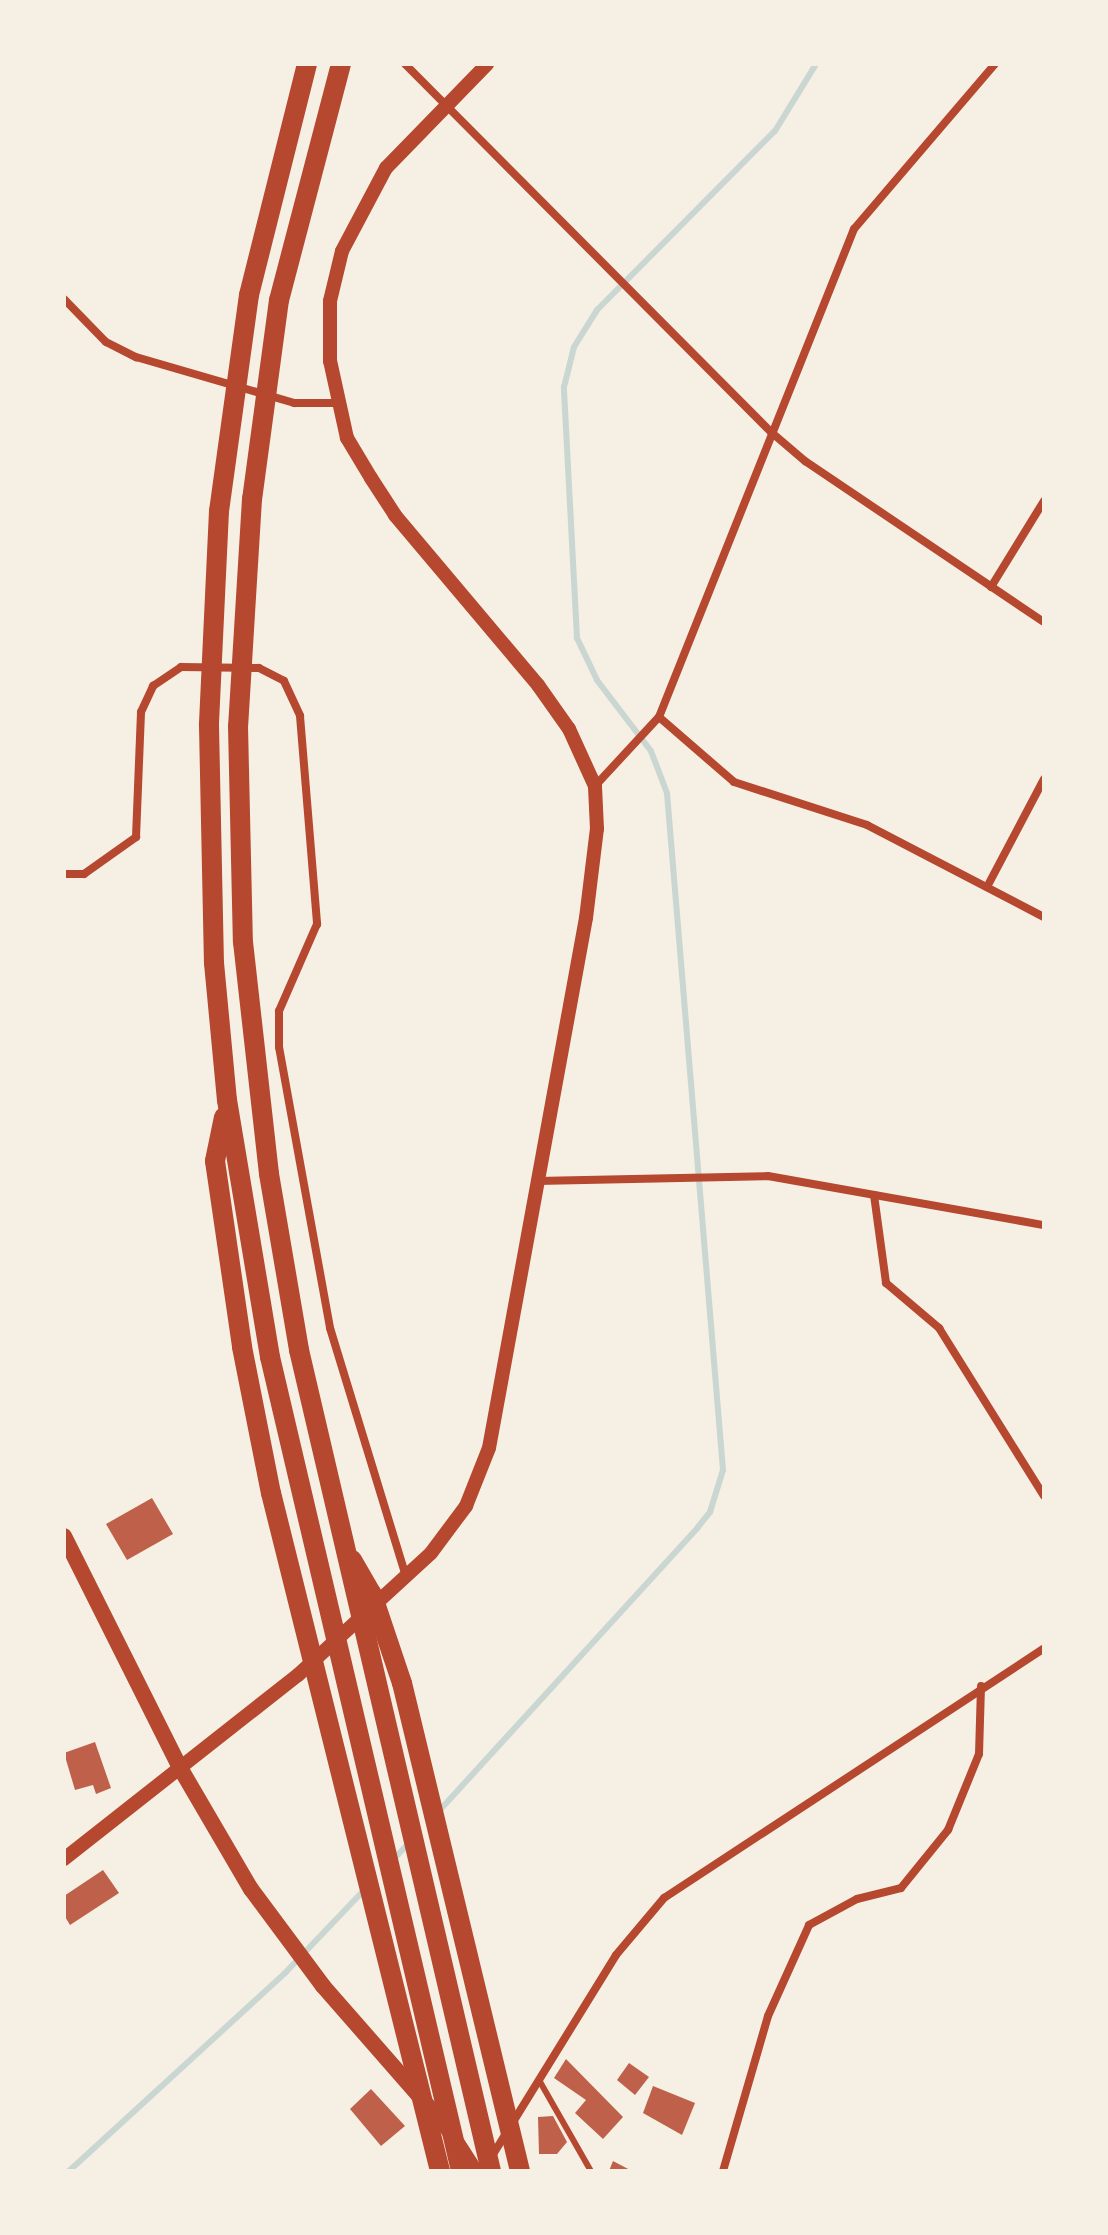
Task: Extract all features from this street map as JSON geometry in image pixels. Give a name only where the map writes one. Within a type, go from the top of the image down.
[{"type":"highway","points":[[307,64],[249,295],[219,511],[209,726],[214,963],[227,1100],[270,1357],[461,2171]]},
{"type":"highway","points":[[341,64],[297,217],[275,328],[252,499],[238,726],[243,942],[269,1174],[299,1350],[491,2171]]},
{"type":"highway","points":[[227,1100],[215,1161],[242,1347],[271,1493],[440,2171]]},
{"type":"highway","points":[[342,1543],[372,1594],[402,1683],[520,2171]]},
{"type":"main road","points":[[64,1536],[179,1766],[229,1853],[323,1986],[448,2129],[475,2171]]},
{"type":"street","points":[[405,64],[771,432],[1044,622]]},
{"type":"street","points":[[64,1859],[298,1675],[406,1577],[450,1532],[489,1448],[535,1181],[586,918],[597,829],[595,786],[569,729],[538,685],[395,515],[347,438],[335,403],[330,301],[342,251],[386,168],[487,64]]},
{"type":"street","points":[[595,786],[659,717],[854,229],[995,64]]},
{"type":"street","points":[[64,299],[106,342],[136,357],[294,403],[335,403]]},
{"type":"street","points":[[991,587],[1044,501]]},
{"type":"street","points":[[64,874],[84,874],[136,837],[141,712],[153,686],[181,667],[259,668],[284,681],[300,716],[317,924],[279,1011],[279,1047],[330,1328],[406,1577]]},
{"type":"street","points":[[659,717],[734,782],[867,825],[1044,917]]},
{"type":"street","points":[[987,887],[1044,779]]},
{"type":"street","points":[[535,1181],[768,1176],[1044,1225]]},
{"type":"street","points":[[874,1195],[886,1283],[939,1328],[1044,1496]]},
{"type":"street","points":[[485,2171],[537,2077],[616,1955],[664,1898],[981,1686],[1044,1648]]},
{"type":"street","points":[[723,2171],[768,2016],[809,1925],[857,1899],[901,1888],[948,1830],[979,1754],[981,1686]]},
{"type":"lane","points":[[537,2077],[591,2171]]},
{"type":"building","points":[[152,1498],[173,1534],[127,1560],[106,1524]]},
{"type":"building","points":[[95,1742],[111,1788],[96,1794],[93,1785],[75,1790],[64,1753]]},
{"type":"building","points":[[103,1870],[119,1893],[70,1925],[64,1915],[64,1896]]},
{"type":"building","points":[[566,2059],[623,2117],[603,2139],[575,2113],[586,2100],[554,2078]]},
{"type":"building","points":[[629,2063],[649,2077],[635,2095],[617,2080]]},
{"type":"building","points":[[653,2086],[695,2103],[682,2135],[643,2113]]},
{"type":"building","points":[[371,2089],[405,2126],[381,2146],[350,2109]]},
{"type":"building","points":[[553,2116],[567,2142],[557,2154],[539,2154],[538,2117]]},
{"type":"building","points":[[613,2161],[632,2171],[609,2171]]},
{"type":"waterway","points":[[439,1811],[698,1527],[710,1512],[723,1470],[667,793],[651,751],[597,680],[577,638],[564,387],[574,347],[597,310],[775,131],[816,64]]},
{"type":"waterway","points":[[392,1861],[409,1843]]},
{"type":"waterway","points":[[69,2171],[286,1972],[365,1889]]}]
